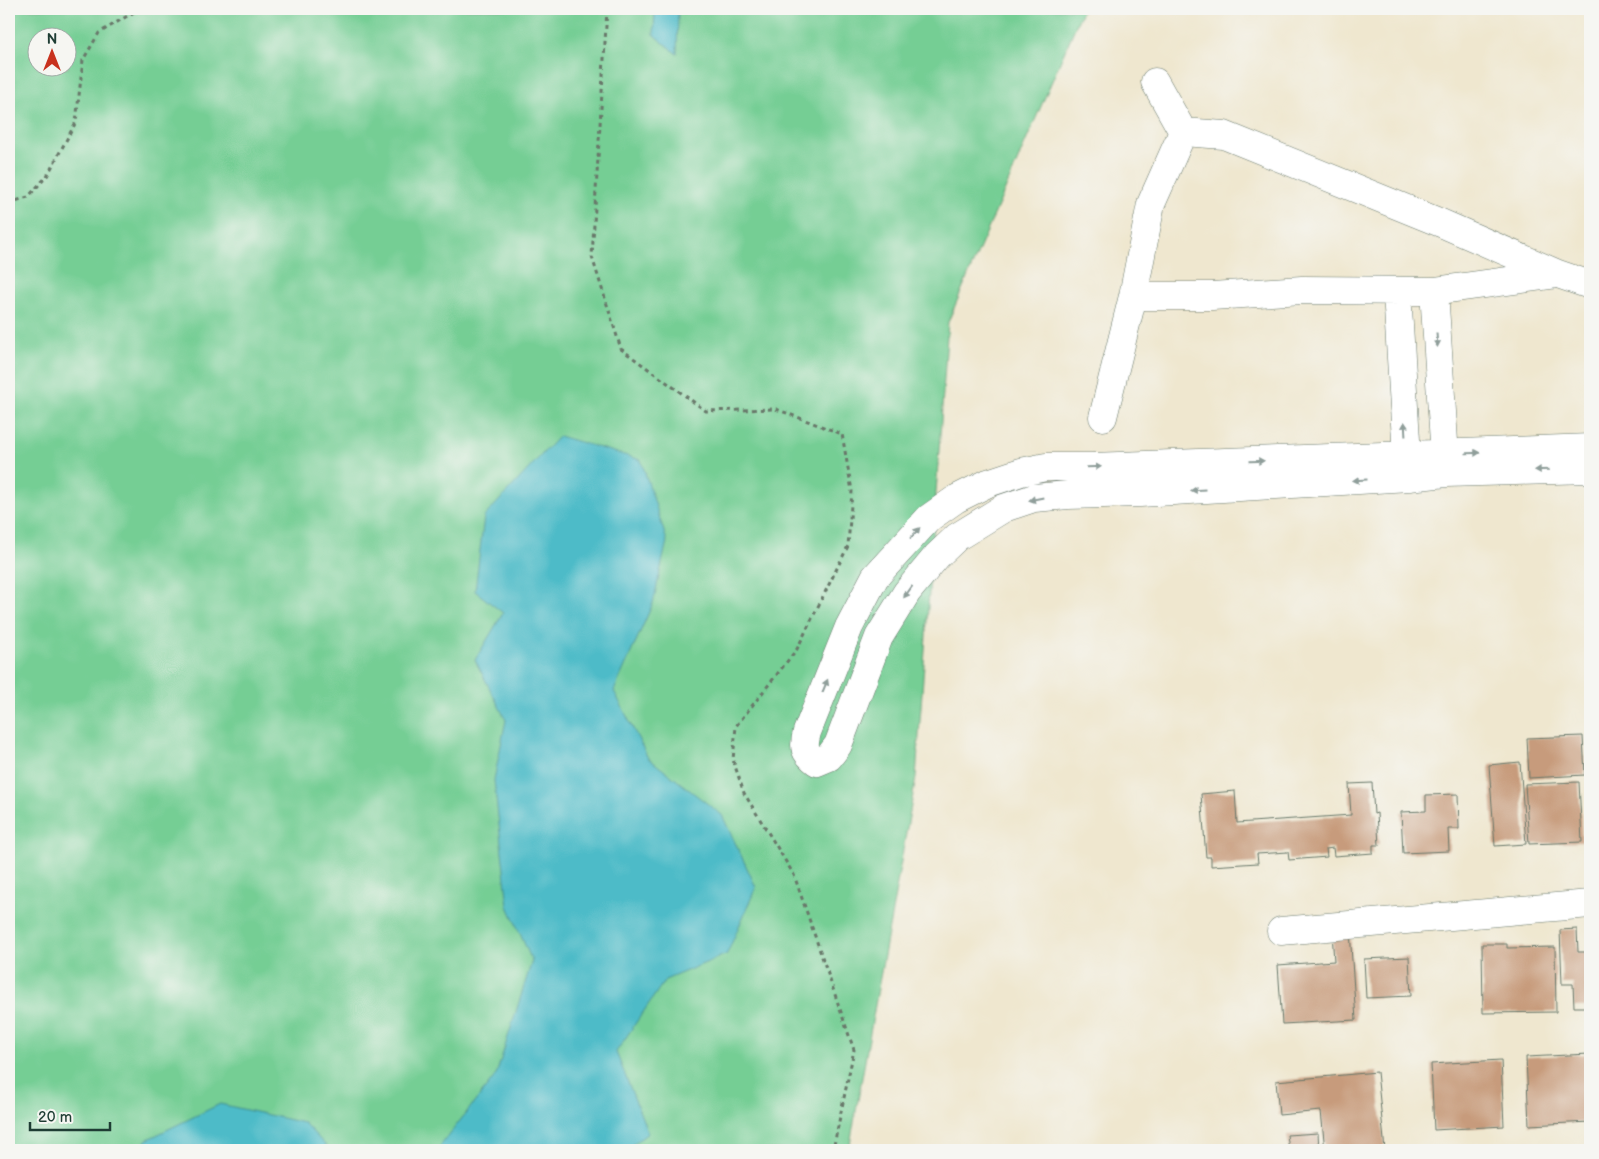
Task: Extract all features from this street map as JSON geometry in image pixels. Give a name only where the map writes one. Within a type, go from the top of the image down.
[{"type":"street","points":[[1155,82],[1183,132]]},
{"type":"street","points":[[1183,132],[1224,135],[1441,223],[1558,274],[1590,285]]},
{"type":"street","points":[[1103,417],[1133,296],[1151,204],[1183,132]]},
{"type":"street","points":[[1133,296],[1212,296],[1302,290],[1434,291],[1558,274]]},
{"type":"street","points":[[1434,291],[1446,463]]},
{"type":"street","points":[[1397,292],[1408,467]]},
{"type":"street","points":[[1408,467],[1046,466],[988,483],[956,500],[929,518],[875,578],[849,627],[807,732],[804,745],[808,755],[817,762],[829,757],[838,746],[879,637],[908,592],[937,556],[957,537],[1004,508],[1034,498],[1140,493],[1408,467],[1590,448]]},
{"type":"street","points":[[1446,463],[1590,469]]},
{"type":"street","points":[[1280,931],[1590,904]]},
{"type":"path","points":[[9,203],[28,197],[47,176],[76,122],[83,60],[99,33],[139,9]]},
{"type":"path","points":[[607,9],[592,257],[621,349],[706,411],[776,409],[842,434],[852,492],[848,546],[797,649],[736,726],[733,760],[744,793],[794,875],[854,1050],[834,1150]]},
{"type":"green space","points":[[9,9],[1083,9],[948,322],[916,778],[849,1150],[9,1150]]},
{"type":"water","points":[[655,9],[678,9],[677,54],[654,35]]},
{"type":"water","points":[[559,436],[641,460],[667,541],[653,603],[614,691],[648,758],[722,815],[756,887],[727,954],[665,980],[616,1052],[648,1133],[625,1150],[437,1150],[496,1075],[532,961],[508,906],[494,780],[506,720],[475,660],[503,613],[475,591],[484,517]]},
{"type":"water","points":[[220,1104],[304,1123],[330,1150],[141,1150],[146,1140]]},
{"type":"building","points":[[1583,736],[1585,775],[1529,778],[1527,738]]},
{"type":"building","points":[[1520,762],[1526,844],[1495,846],[1489,765]]},
{"type":"building","points":[[1579,782],[1582,842],[1529,844],[1525,784]]},
{"type":"building","points":[[1372,783],[1374,814],[1377,813],[1379,845],[1373,845],[1373,853],[1334,856],[1333,848],[1326,849],[1327,857],[1289,860],[1288,852],[1257,854],[1258,863],[1211,866],[1211,857],[1206,857],[1201,794],[1235,791],[1237,823],[1351,815],[1349,784]]},
{"type":"building","points":[[1458,794],[1459,829],[1448,829],[1449,851],[1403,853],[1401,812],[1426,811],[1426,795]]},
{"type":"building","points":[[1577,929],[1578,952],[1590,952],[1590,1007],[1574,1007],[1573,984],[1562,984],[1560,930]]},
{"type":"building","points":[[1350,931],[1356,1020],[1282,1024],[1278,965],[1334,961],[1332,933]]},
{"type":"building","points":[[1482,944],[1507,944],[1507,948],[1555,947],[1556,1012],[1483,1013]]},
{"type":"building","points":[[1409,957],[1411,996],[1366,998],[1364,959]]},
{"type":"building","points":[[1590,1054],[1590,1122],[1529,1125],[1526,1057]]},
{"type":"building","points":[[1501,1060],[1504,1126],[1434,1130],[1431,1064]]},
{"type":"building","points":[[1377,1072],[1385,1150],[1325,1150],[1321,1111],[1279,1115],[1276,1081]]},
{"type":"building","points":[[1318,1133],[1319,1150],[1289,1150],[1287,1135]]}]
